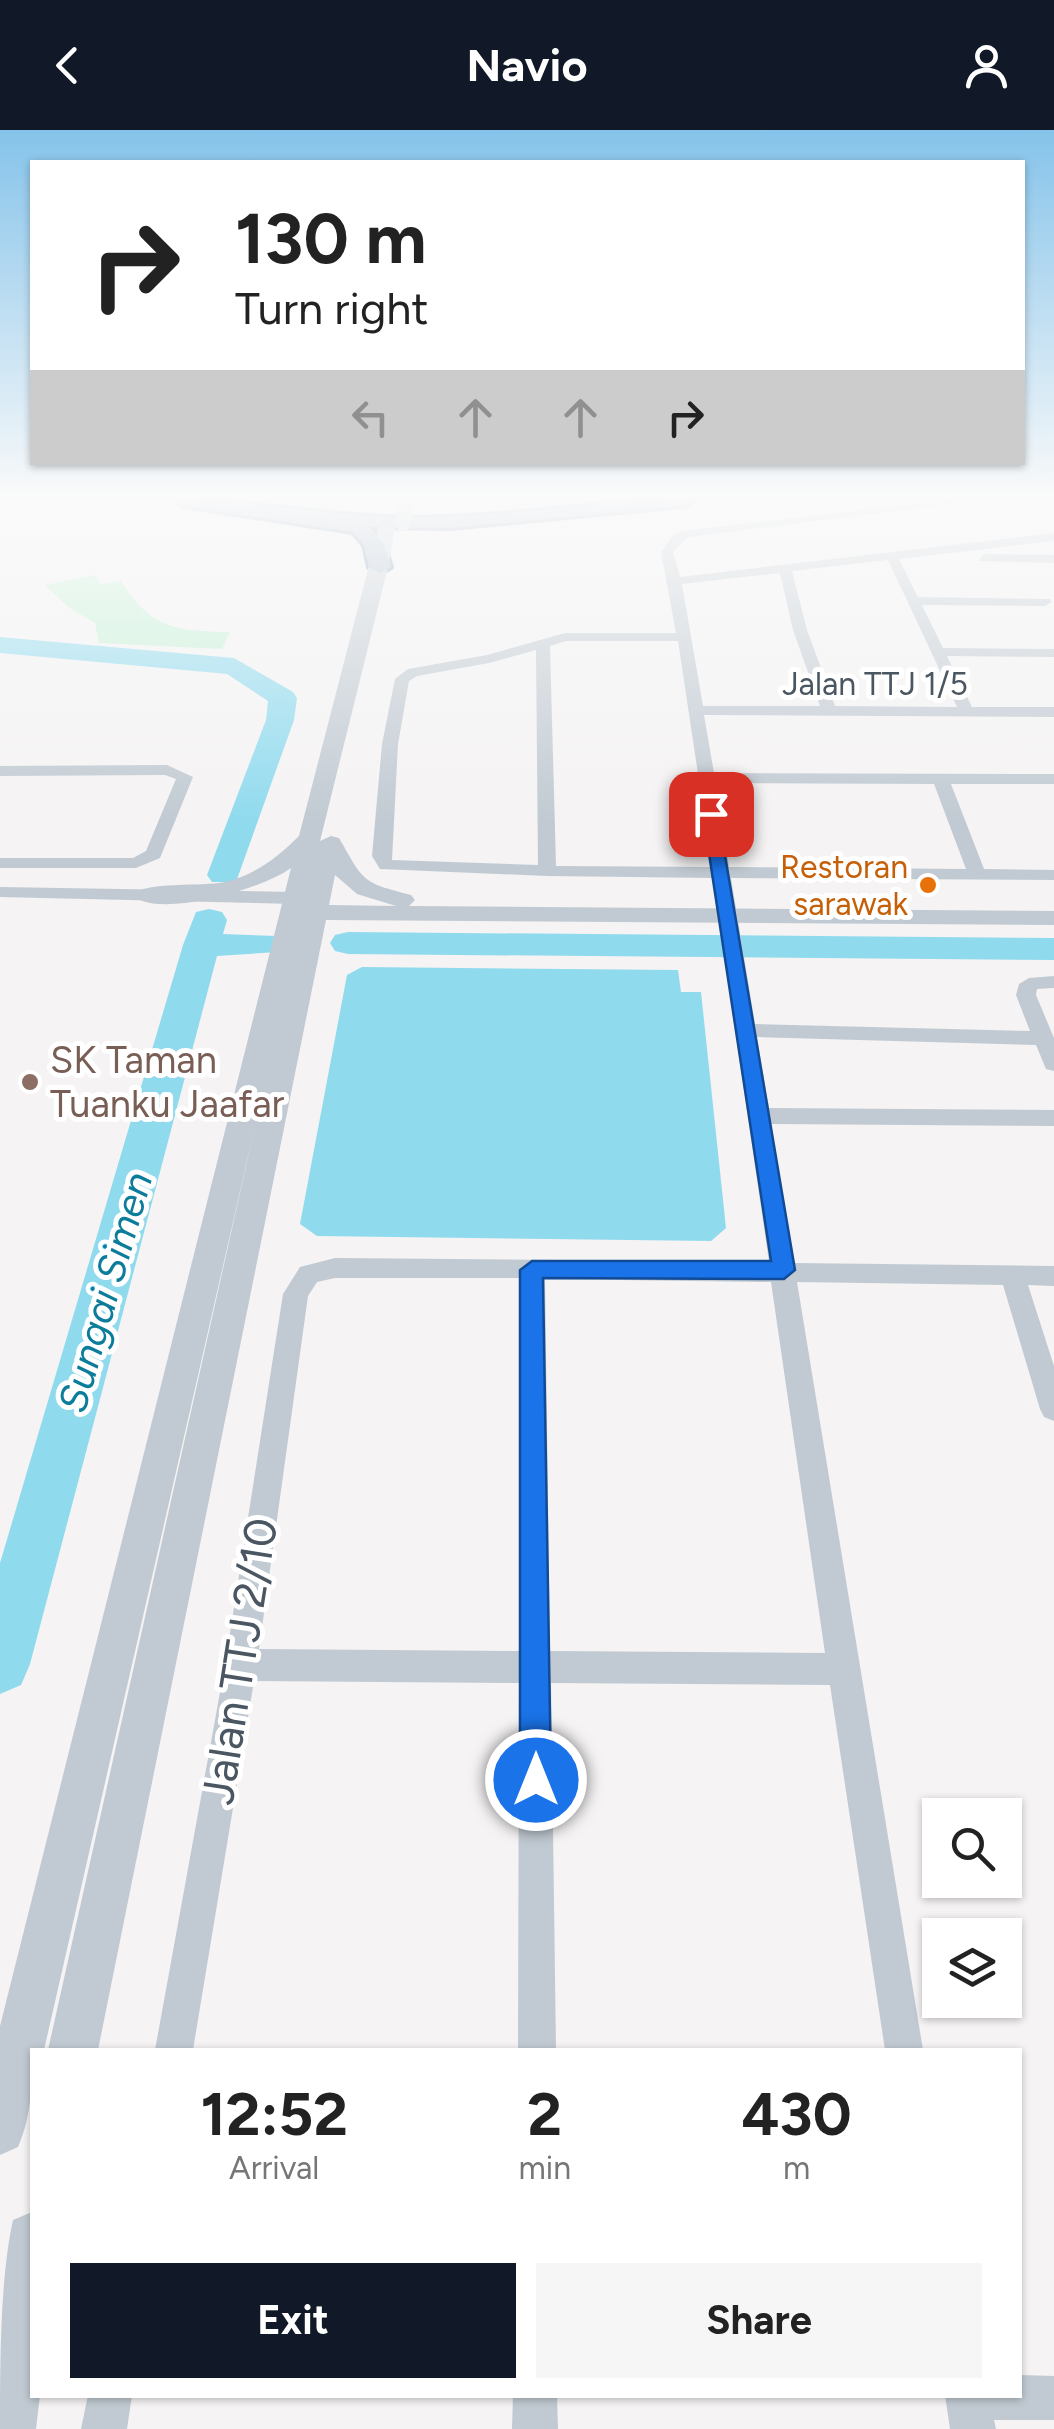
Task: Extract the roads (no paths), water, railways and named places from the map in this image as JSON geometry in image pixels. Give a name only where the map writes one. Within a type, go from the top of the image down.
[{"type":"street","points":[[0,2129],[377,607]]},
{"type":"street","points":[[678,607],[761,1116],[841,1669],[904,2048]]},
{"type":"street","points":[[794,607],[830,712]]},
{"type":"street","points":[[917,607],[968,712]]},
{"type":"street","points":[[682,637],[564,637],[543,646],[432,667],[402,680],[390,744],[382,856],[386,864],[400,868],[1054,875]]},
{"type":"street","points":[[543,646],[548,870]]},
{"type":"street","points":[[938,652],[1054,653]]},
{"type":"street","name":"Jalan TTJ 1/5","points":[[696,710],[1054,712]]},
{"type":"street","points":[[0,771],[167,770],[185,777],[154,854],[136,864],[0,863]]},
{"type":"street","points":[[705,778],[1054,780]]},
{"type":"street","points":[[940,780],[977,874]]},
{"type":"street","points":[[0,892],[203,894],[243,887],[320,840]]},
{"type":"street","points":[[320,840],[346,877],[369,893],[403,900],[728,926],[1054,904]]},
{"type":"street","points":[[144,895],[438,915],[728,926],[1054,918]]},
{"type":"street","points":[[0,907],[306,905],[403,900]]},
{"type":"street","points":[[72,2048],[304,966],[306,905]]},
{"type":"street","points":[[304,966],[319,944],[346,929],[438,915]]},
{"type":"street","points":[[1054,982],[1029,984],[1026,995],[1054,1064]]},
{"type":"street","points":[[746,1030],[1042,1038]]},
{"type":"street","points":[[761,1116],[1054,1118]]},
{"type":"street","name":"Jalan TTJ 2/10","points":[[174,2048],[241,1665],[296,1294],[309,1274],[335,1268],[532,1270]]},
{"type":"street","points":[[537,2048],[532,1270],[1054,1276]]},
{"type":"street","points":[[1013,1276],[1054,1409]]},
{"type":"street","points":[[241,1665],[841,1669]]},
{"type":"street","points":[[7,2429],[30,2254]]},
{"type":"street","points":[[104,2429],[109,2398]]},
{"type":"street","points":[[534,2429],[535,2398]]},
{"type":"street","points":[[970,2407],[1054,2398]]},
{"type":"water","points":[[362,967],[678,970],[681,992],[701,992],[726,1228],[711,1241],[317,1236],[300,1224],[347,975]]},
{"type":"waterway","name":"Sungai Simen","points":[[0,645],[234,666],[283,698],[280,720],[224,875]]},
{"type":"waterway","name":"Sungai Simen","points":[[202,945],[209,920]]},
{"type":"waterway","points":[[348,943],[1054,949]]},
{"type":"waterway","points":[[202,945],[264,944]]},
{"type":"waterway","name":"Sungai Simen","points":[[0,1664],[202,945]]},
{"type":"place","name":"Restoran sarawak","points":[[928,885]]},
{"type":"place","name":"SK Taman Tuanku Jaafar","points":[[30,1082]]}]
